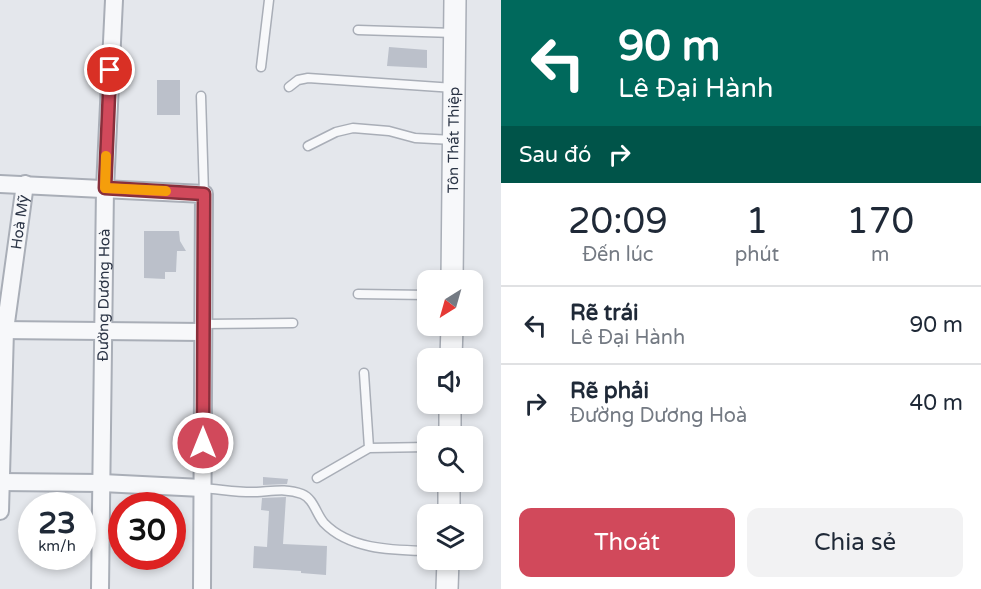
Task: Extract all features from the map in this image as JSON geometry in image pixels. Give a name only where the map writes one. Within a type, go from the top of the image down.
[{"type":"street","name":"Đường Dương Hoà","points":[[100,589],[105,188],[114,0]]},
{"type":"street","name":"Tôn Thất Thiệp","points":[[452,270],[455,0]]},
{"type":"street","points":[[0,184],[204,194],[201,589]]},
{"type":"street","name":"Hoà Mỹ","points":[[0,512],[2,330],[25,184]]},
{"type":"street","points":[[2,330],[104,332],[203,328]]},
{"type":"street","points":[[1,482],[102,483],[202,488]]},
{"type":"street","points":[[447,589],[448,570]]},
{"type":"lane","points":[[261,67],[269,0]]},
{"type":"lane","points":[[358,30],[455,33]]},
{"type":"lane","points":[[289,87],[308,78],[454,88]]},
{"type":"lane","points":[[201,96],[204,194]]},
{"type":"lane","points":[[309,146],[336,132],[353,128],[389,131],[415,138],[453,140]]},
{"type":"lane","points":[[358,294],[417,295]]},
{"type":"lane","points":[[203,328],[293,322]]},
{"type":"lane","points":[[364,374],[369,448]]},
{"type":"lane","points":[[317,478],[369,448],[417,447]]},
{"type":"lane","points":[[202,488],[256,492],[294,491],[306,495],[332,531],[384,550],[417,551]]},
{"type":"building","points":[[389,47],[427,50],[427,68],[387,66]]},
{"type":"building","points":[[157,80],[180,80],[180,115],[157,115]]},
{"type":"building","points":[[144,231],[179,231],[180,241],[186,251],[177,251],[176,272],[165,272],[165,279],[144,278]]},
{"type":"building","points":[[263,477],[288,479],[287,484],[263,485]]},
{"type":"building","points":[[286,497],[283,544],[327,546],[326,575],[253,568],[254,546],[267,547],[269,511],[261,510],[262,498]]},
{"type":"slow traffic","points":[[106,156],[105,188],[166,191]]},
{"type":"route","points":[[110,70],[105,188],[204,194],[203,443]]}]
